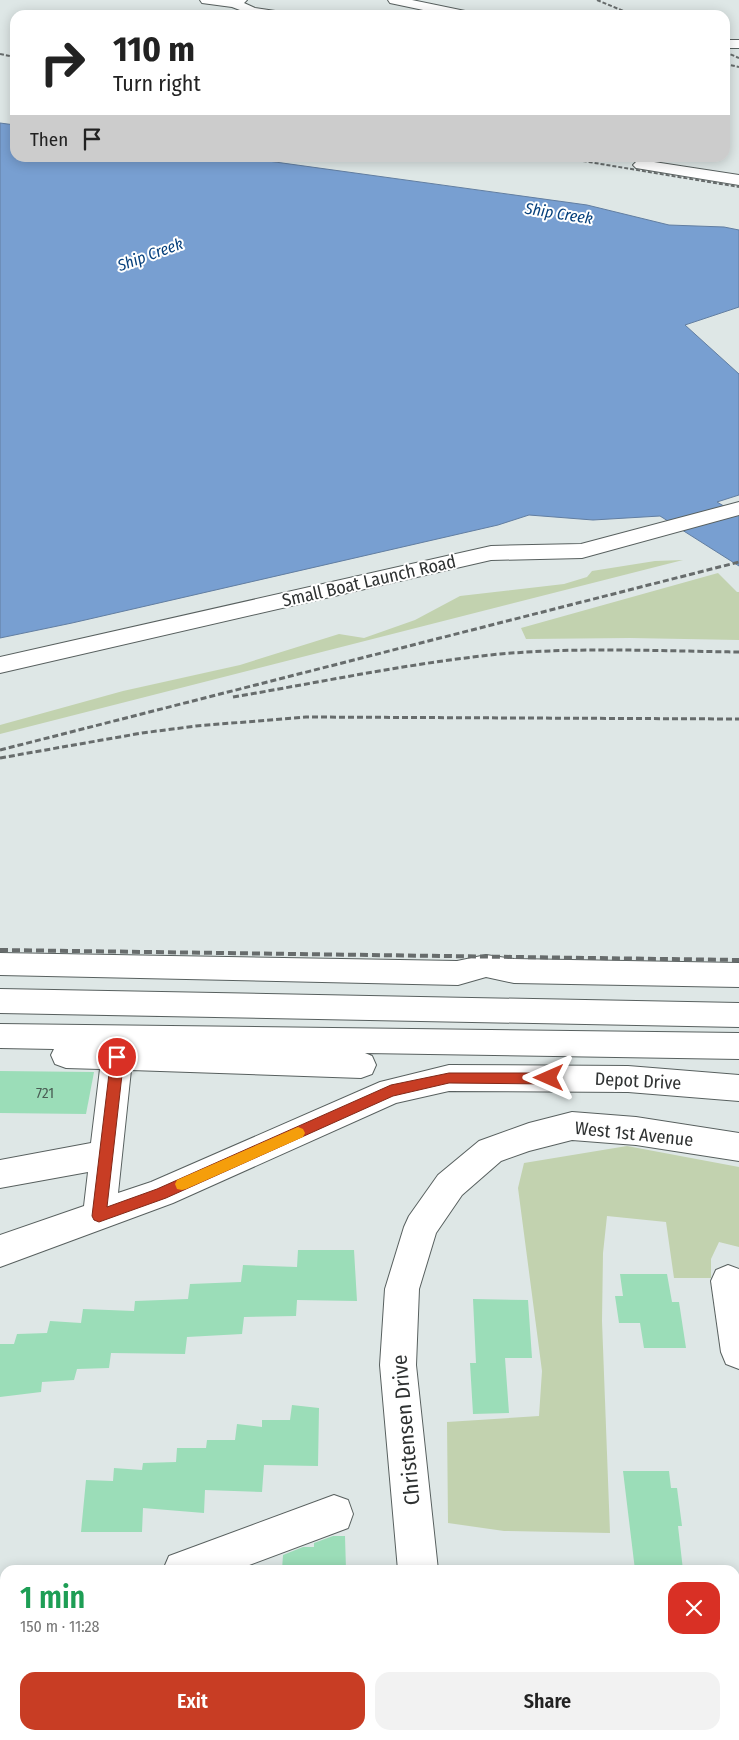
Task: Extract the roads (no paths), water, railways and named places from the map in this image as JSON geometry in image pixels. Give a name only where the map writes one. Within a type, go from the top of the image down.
[{"type":"street","points":[[206,0],[238,2],[250,10]]},
{"type":"street","points":[[394,0],[441,10]]},
{"type":"street","points":[[641,165],[739,180]]},
{"type":"street","name":"Small Boat Launch Road","points":[[0,666],[490,554],[582,551],[739,508]]},
{"type":"street","points":[[0,964],[458,973],[475,966],[498,966],[514,971],[739,975]]},
{"type":"street","points":[[0,1001],[739,1015]]},
{"type":"street","points":[[0,1036],[739,1046]]},
{"type":"street","points":[[0,1053],[361,1064]]},
{"type":"street","points":[[99,1216],[117,1057]]},
{"type":"street","name":"Depot Drive","points":[[0,1252],[161,1193],[391,1091],[449,1078],[628,1079],[739,1088]]},
{"type":"street","name":"West 1st Avenue","points":[[402,1289],[422,1227],[450,1185],[490,1151],[529,1137],[572,1126],[636,1131],[739,1147]]},
{"type":"street","points":[[0,1174],[107,1154]]},
{"type":"street","points":[[728,1281],[739,1352]]},
{"type":"street","name":"Christensen Drive","points":[[402,1289],[398,1365],[418,1565]]},
{"type":"street","points":[[196,1565],[334,1514]]},
{"type":"water","name":"Ship Creek","points":[[0,123],[10,124],[10,162],[275,162],[587,205],[669,225],[724,227],[739,230],[739,307],[685,325],[739,374],[739,495],[717,502],[739,515],[739,566],[660,516],[593,520],[529,515],[498,525],[0,638]]},
{"type":"railway","points":[[597,0],[621,10]]},
{"type":"railway","points":[[0,54],[10,56]]},
{"type":"railway","points":[[730,54],[739,58]]},
{"type":"railway","points":[[730,65],[739,67]]},
{"type":"railway","points":[[589,162],[739,187]]},
{"type":"railway","points":[[0,750],[739,562]]},
{"type":"railway","points":[[233,697],[399,668],[500,654],[589,650],[739,652]]},
{"type":"railway","points":[[0,758],[142,733],[196,726],[306,717],[739,719]]},
{"type":"railway","points":[[0,950],[739,960]]}]
